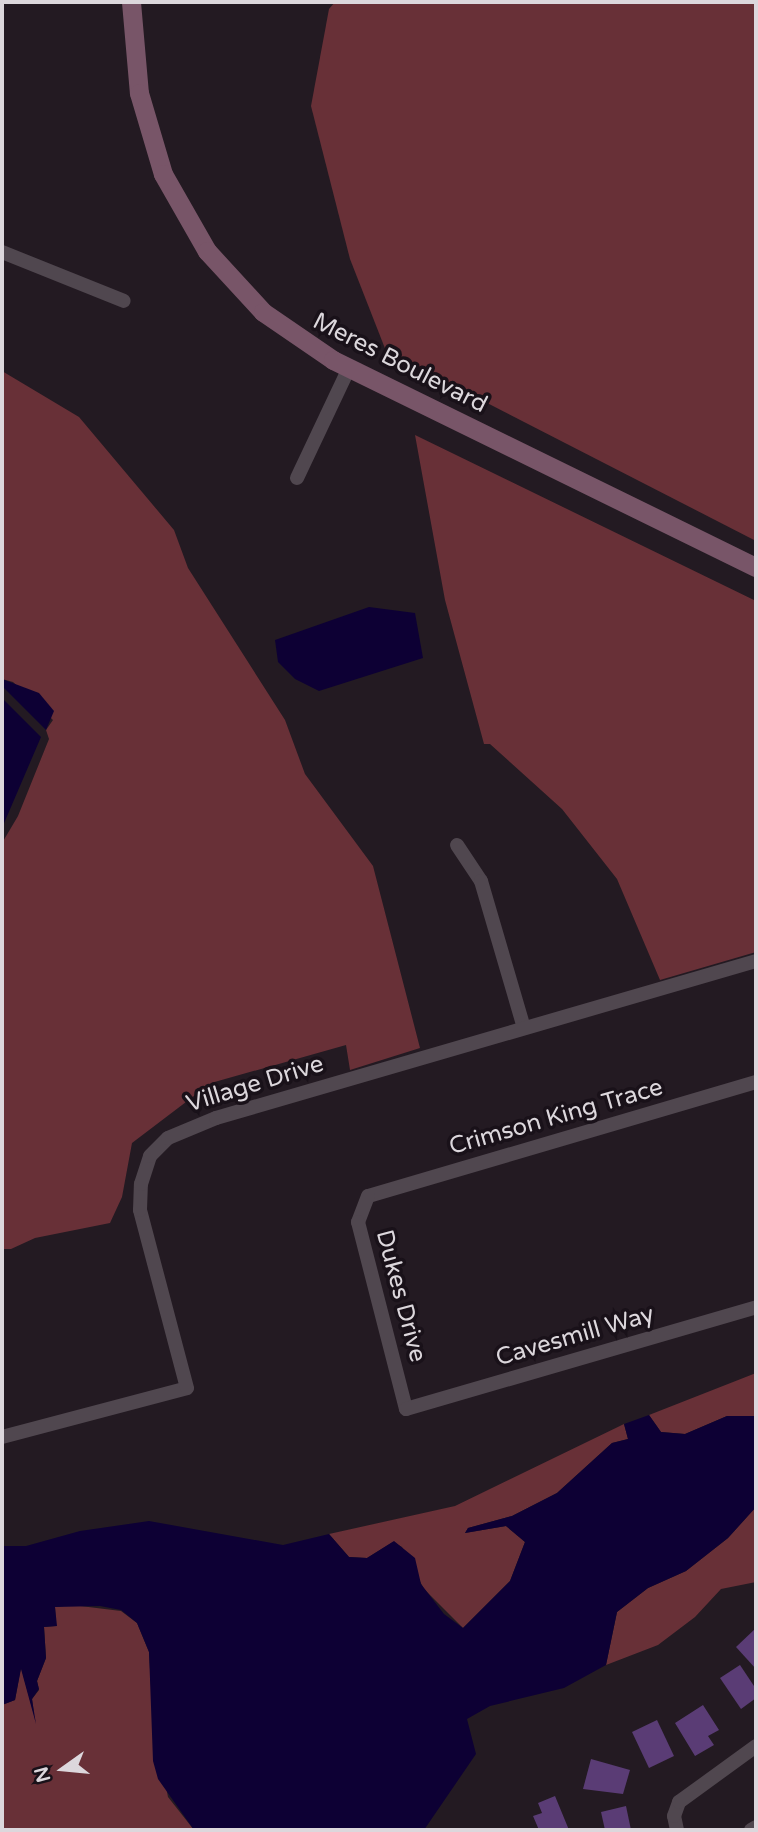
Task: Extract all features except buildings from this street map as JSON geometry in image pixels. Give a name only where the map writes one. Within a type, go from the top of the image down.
[{"type":"street","name":"Meres Boulevard","points":[[131,2],[142,109],[163,174],[189,223],[220,268],[263,312],[303,344],[349,368],[756,567]]},
{"type":"street","points":[[2,252],[124,301]]},
{"type":"street","points":[[297,478],[349,368]]},
{"type":"street","points":[[457,845],[481,881],[524,1028]]},
{"type":"street","name":"Village Drive","points":[[2,1437],[187,1388],[140,1210],[141,1184],[150,1156],[168,1138],[216,1118],[756,961]]},
{"type":"street","name":"Crimson King Trace","points":[[368,1196],[756,1082]]},
{"type":"street","name":"Dukes Drive","points":[[368,1196],[358,1222],[407,1409]]},
{"type":"street","name":"Cavesmill Way","points":[[407,1409],[756,1307]]},
{"type":"street","points":[[677,1830],[674,1816],[679,1802],[756,1746]]},
{"type":"street","points":[[751,1830],[756,1827]]},
{"type":"shaded area","points":[[335,2],[756,2],[756,541],[386,351],[350,259],[311,106],[329,9]]},
{"type":"shaded area","points":[[2,371],[79,417],[174,530],[188,568],[285,720],[305,774],[373,866],[420,1048],[350,1070],[346,1045],[211,1083],[132,1143],[122,1197],[110,1223],[35,1238],[11,1249],[2,1249],[2,843],[18,816],[49,739],[46,730],[53,720],[13,682],[2,679]]},
{"type":"shaded area","points":[[415,435],[756,601],[756,952],[660,980],[617,879],[562,809],[490,744],[484,744],[445,600]]},
{"type":"shaded area","points":[[369,607],[415,613],[423,658],[319,691],[295,679],[278,662],[275,640]]},
{"type":"shaded area","points":[[2,679],[39,693],[54,711],[46,730],[2,686]]},
{"type":"shaded area","points":[[2,698],[41,737],[2,828]]},
{"type":"shaded area","points":[[756,1373],[756,1416],[727,1416],[685,1434],[661,1432],[649,1415]]},
{"type":"shaded area","points":[[649,1415],[661,1432],[685,1434],[727,1416],[756,1416],[756,1507],[728,1538],[686,1571],[648,1588],[617,1612],[606,1665],[564,1688],[490,1706],[467,1719],[476,1754],[424,1830],[194,1830],[158,1779],[153,1761],[149,1652],[137,1623],[121,1610],[100,1606],[55,1607],[57,1626],[44,1627],[46,1658],[37,1681],[39,1689],[32,1699],[36,1724],[21,1669],[15,1700],[2,1705],[2,1546],[26,1546],[80,1531],[149,1521],[283,1545],[329,1534],[349,1557],[367,1558],[394,1541],[415,1558],[421,1584],[444,1614],[463,1628],[510,1581],[525,1542],[506,1526],[465,1533],[468,1528],[512,1516],[557,1493],[612,1443],[628,1439],[624,1424]]},
{"type":"shaded area","points":[[624,1424],[628,1439],[612,1443],[557,1493],[512,1516],[468,1528],[465,1533],[506,1526],[525,1542],[510,1581],[463,1628],[424,1589],[402,1547],[393,1542],[367,1558],[349,1557],[329,1534],[455,1506]]},
{"type":"shaded area","points":[[756,1507],[756,1582],[721,1589],[695,1617],[658,1645],[606,1665],[617,1612],[648,1588],[686,1571],[728,1538]]},
{"type":"shaded area","points":[[72,1605],[121,1611],[137,1623],[149,1652],[153,1722],[168,1797],[194,1830],[2,1830],[2,1705],[15,1700],[21,1667],[34,1715],[32,1699],[39,1690],[37,1681],[46,1658],[44,1627],[56,1626],[55,1607]]}]
